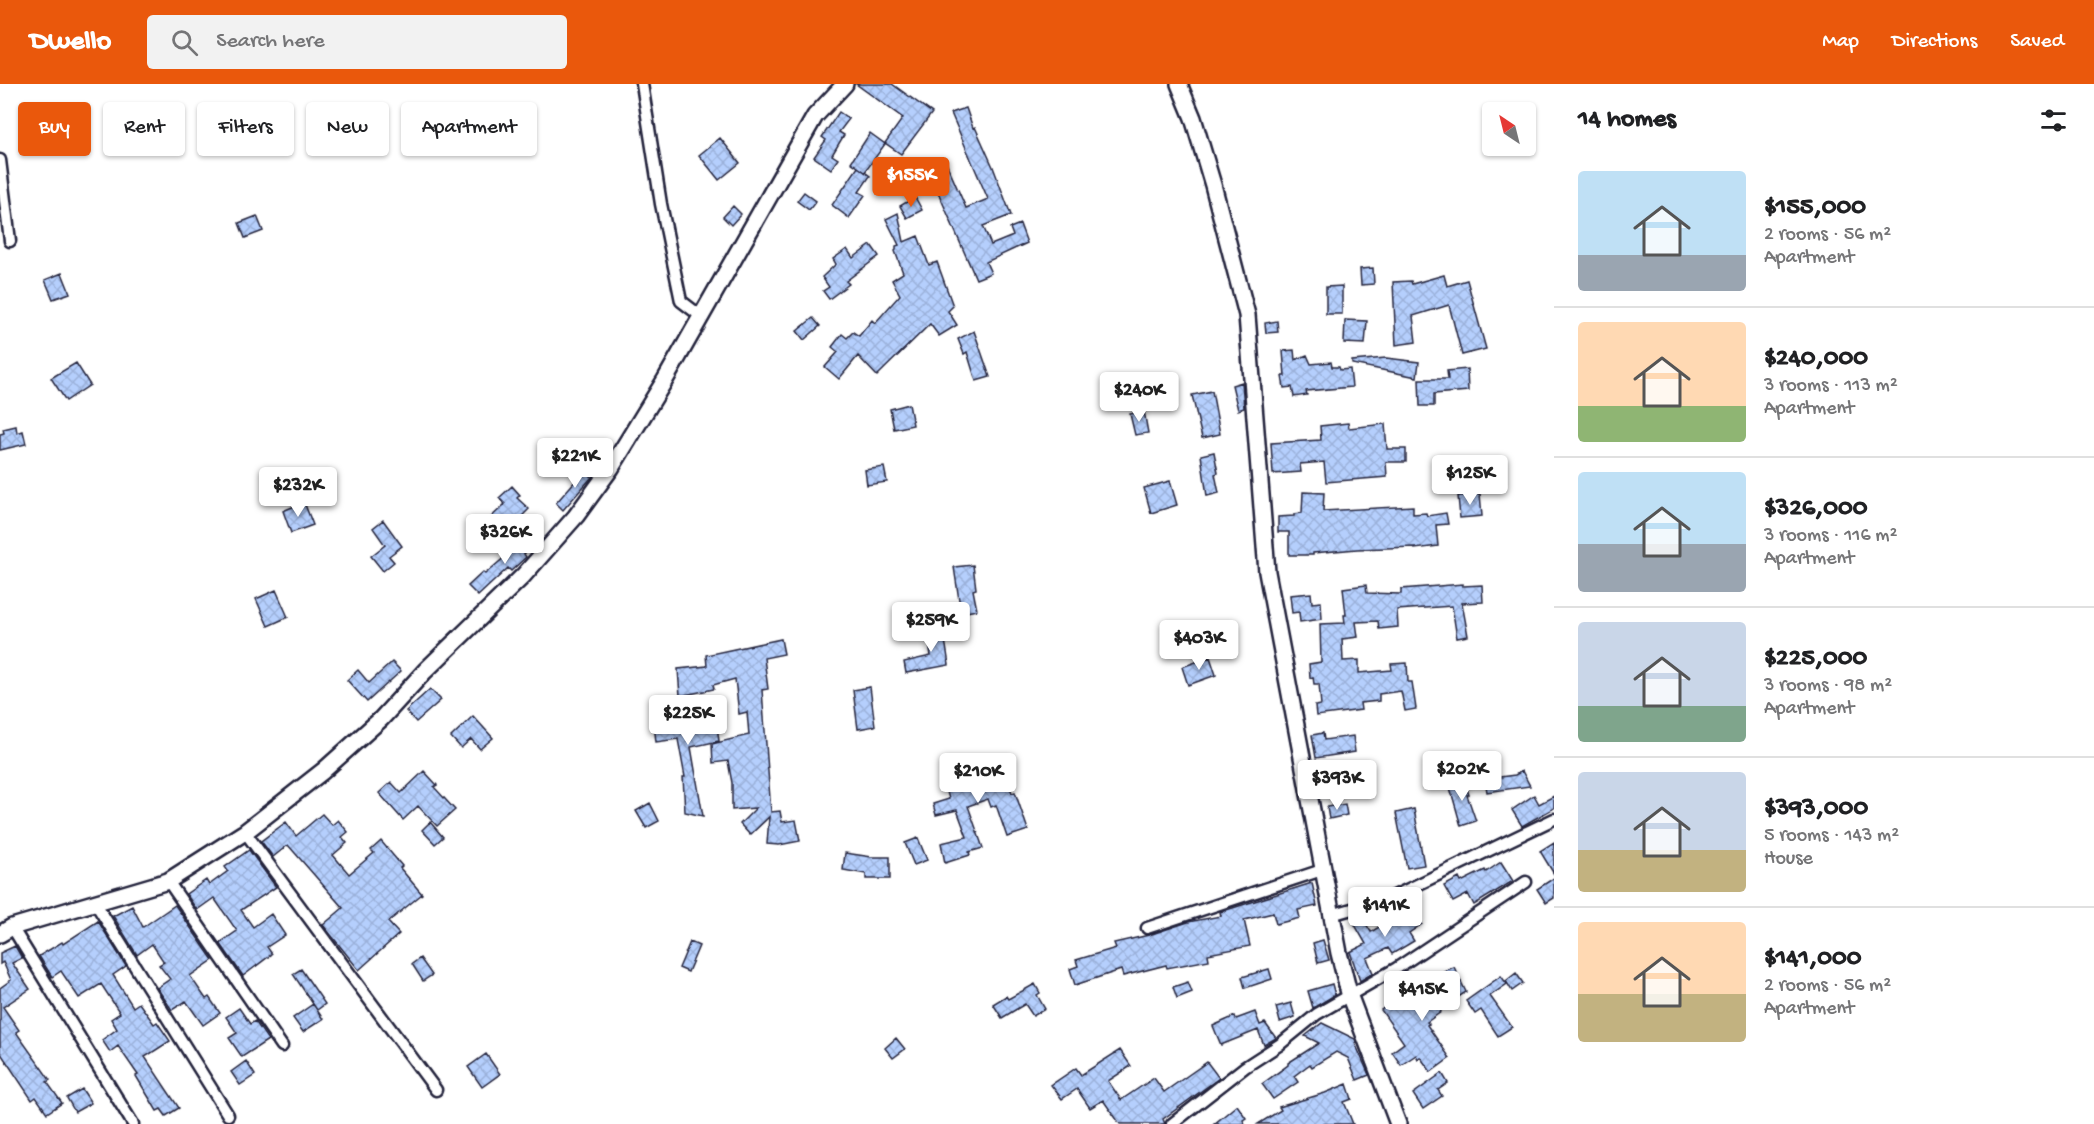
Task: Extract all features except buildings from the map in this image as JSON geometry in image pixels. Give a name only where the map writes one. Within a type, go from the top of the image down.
[{"type":"main road","points":[[6,930],[168,881],[245,832],[323,771],[381,719],[425,671],[523,576],[576,516],[611,468],[702,317],[815,116],[845,84]]},
{"type":"main road","points":[[1179,84],[1213,185],[1247,315],[1268,572],[1331,915],[1350,997],[1398,1124]]},
{"type":"street","points":[[642,84],[661,204],[681,302],[702,317]]},
{"type":"street","points":[[0,160],[10,241]]},
{"type":"street","points":[[1331,915],[1390,898],[1554,819]]},
{"type":"street","points":[[245,832],[436,1090]]},
{"type":"street","points":[[1147,928],[1322,870]]},
{"type":"street","points":[[168,881],[282,1046]]},
{"type":"street","points":[[1172,1124],[1317,1014],[1397,968],[1526,882]]},
{"type":"street","points":[[96,904],[228,1115]]},
{"type":"street","points":[[6,930],[133,1124]]}]
